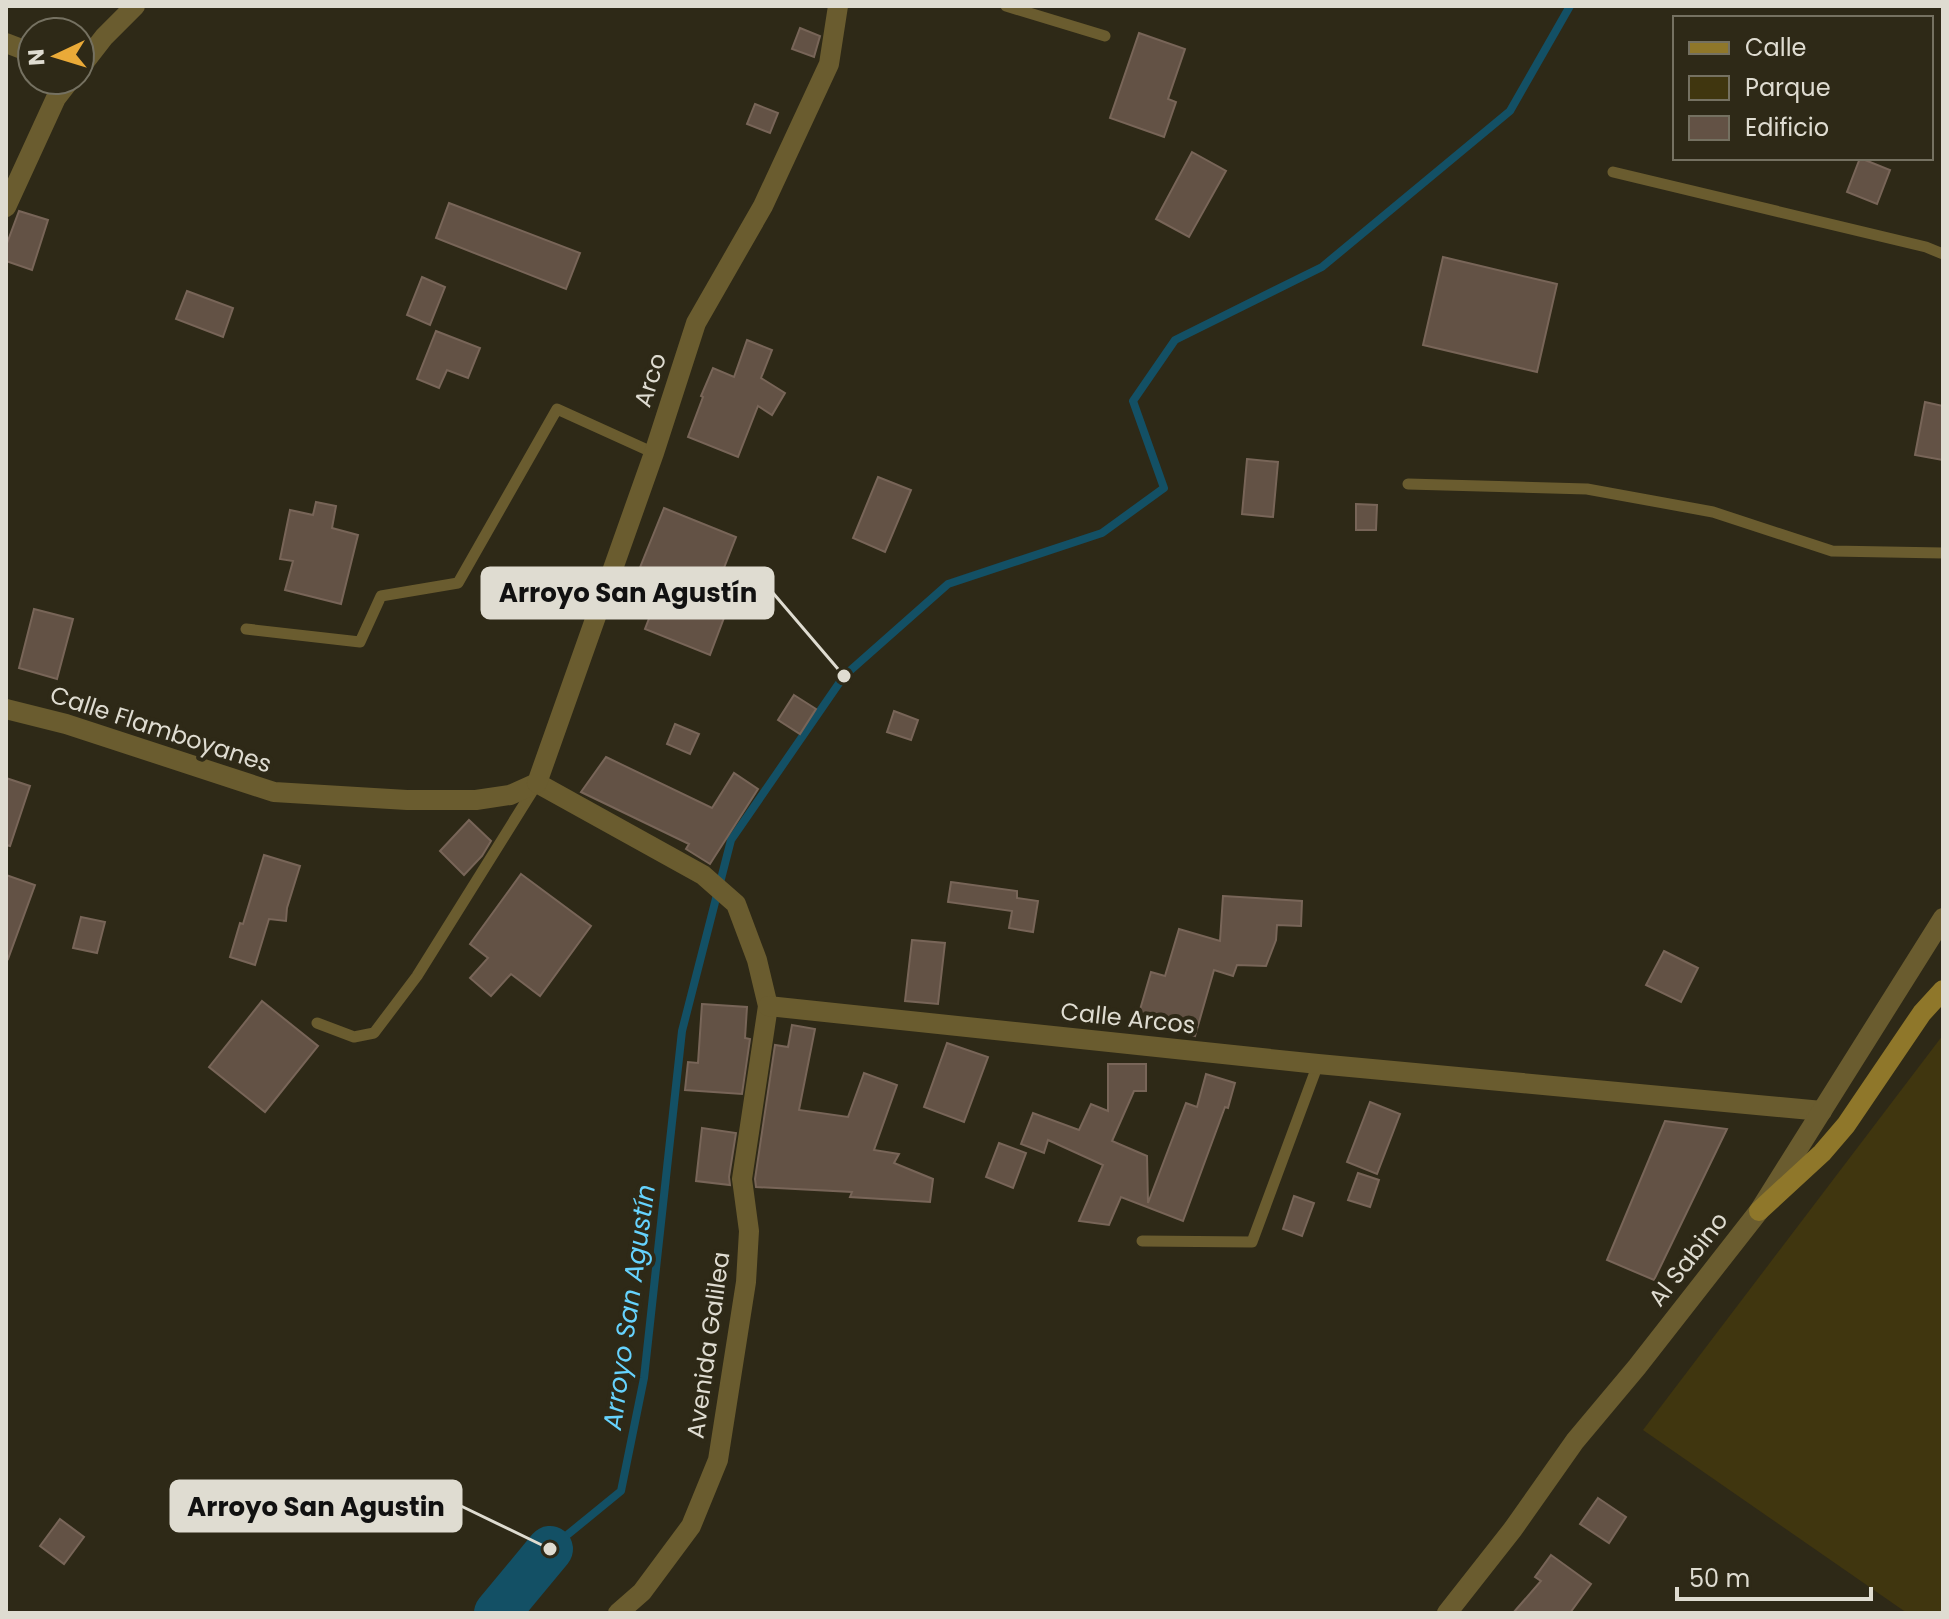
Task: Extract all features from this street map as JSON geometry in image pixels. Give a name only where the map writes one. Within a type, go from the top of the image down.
[{"type":"main road","points":[[1759,1211],[1822,1153],[1846,1125],[1922,1013],[1943,990]]},
{"type":"street","points":[[96,47],[135,6]]},
{"type":"street","name":"Arco","points":[[537,783],[654,453],[696,323],[763,206],[829,64],[838,6]]},
{"type":"street","points":[[6,207],[58,96]]},
{"type":"street","name":"Calle Flamboyanes","points":[[6,709],[66,724],[274,792],[407,800],[476,800],[510,795],[537,783]]},
{"type":"street","points":[[537,783],[703,875],[736,904],[757,960],[768,1006]]},
{"type":"street","name":"Al Sabino","points":[[1447,1613],[1513,1529],[1575,1441],[1759,1211],[1943,918]]},
{"type":"street","name":"Calle Arcos","points":[[768,1006],[1318,1064],[1822,1111]]},
{"type":"street","name":"Avenida Galilea","points":[[618,1613],[642,1592],[691,1526],[718,1460],[746,1282],[749,1231],[742,1179],[768,1006]]},
{"type":"lane","points":[[1006,6],[1105,36]]},
{"type":"lane","points":[[1613,172],[1926,247],[1943,254]]},
{"type":"lane","points":[[246,629],[360,642],[381,596],[458,583],[557,409],[654,453]]},
{"type":"lane","points":[[1408,484],[1587,489],[1713,512],[1832,551],[1943,553]]},
{"type":"lane","points":[[317,1023],[354,1037],[374,1033],[417,976],[537,783]]},
{"type":"lane","points":[[1142,1241],[1252,1242],[1318,1064]]},
{"type":"green space","points":[[1943,1035],[1943,1613],[1907,1613],[1643,1430]]},
{"type":"building","points":[[800,28],[820,36],[814,57],[792,49]]},
{"type":"building","points":[[1139,33],[1185,49],[1168,99],[1176,102],[1164,137],[1110,118]]},
{"type":"building","points":[[755,104],[778,113],[770,133],[747,124]]},
{"type":"building","points":[[1192,152],[1226,171],[1189,237],[1156,219]]},
{"type":"building","points":[[1859,160],[1890,170],[1877,204],[1847,192]]},
{"type":"building","points":[[449,203],[580,253],[566,289],[436,238]]},
{"type":"building","points":[[19,211],[48,220],[32,270],[6,261],[6,246]]},
{"type":"building","points":[[1443,257],[1557,284],[1537,372],[1423,345]]},
{"type":"building","points":[[422,277],[445,287],[430,325],[407,315]]},
{"type":"building","points":[[187,291],[233,308],[223,337],[176,319]]},
{"type":"building","points":[[436,331],[480,348],[468,378],[447,370],[439,388],[417,379]]},
{"type":"building","points":[[747,340],[772,350],[761,378],[785,393],[772,415],[758,406],[738,457],[688,437],[713,368],[734,377]]},
{"type":"building","points":[[1925,402],[1943,406],[1943,460],[1915,455]]},
{"type":"building","points":[[1247,459],[1278,462],[1273,517],[1242,514]]},
{"type":"building","points":[[878,477],[911,490],[885,552],[853,538]]},
{"type":"building","points":[[316,502],[336,506],[332,528],[358,535],[341,604],[285,590],[293,561],[280,559],[290,510],[313,515]]},
{"type":"building","points":[[1356,504],[1377,505],[1376,530],[1356,530]]},
{"type":"building","points":[[664,508],[736,537],[708,609],[725,615],[710,655],[645,629],[660,590],[635,580]]},
{"type":"building","points":[[34,609],[73,619],[57,679],[19,668]]},
{"type":"building","points":[[794,695],[816,709],[800,734],[778,720]]},
{"type":"building","points":[[894,711],[918,720],[911,740],[887,732]]},
{"type":"building","points":[[675,724],[699,734],[690,754],[667,744]]},
{"type":"building","points":[[606,757],[712,808],[734,773],[758,789],[710,864],[686,849],[689,844],[581,792]]},
{"type":"building","points":[[6,778],[30,786],[10,846],[6,845]]},
{"type":"building","points":[[469,820],[491,841],[464,875],[440,851]]},
{"type":"building","points":[[264,855],[300,866],[286,921],[269,919],[255,965],[230,957]]},
{"type":"building","points":[[521,874],[591,926],[540,996],[511,974],[491,996],[470,978],[488,958],[470,944]]},
{"type":"building","points":[[6,875],[35,885],[8,959],[6,958]]},
{"type":"building","points":[[951,882],[1017,891],[1017,898],[1038,901],[1033,932],[1009,928],[1012,911],[948,902]]},
{"type":"building","points":[[1223,896],[1302,901],[1301,926],[1277,925],[1276,940],[1266,966],[1237,965],[1233,976],[1214,970],[1195,1036],[1137,1020],[1151,972],[1165,976],[1179,929],[1220,941]]},
{"type":"building","points":[[81,917],[105,922],[97,953],[73,948]]},
{"type":"building","points":[[912,940],[945,943],[938,1004],[905,1001]]},
{"type":"building","points":[[1664,951],[1698,968],[1681,1002],[1646,985]]},
{"type":"building","points":[[262,1001],[318,1046],[265,1112],[209,1067]]},
{"type":"building","points":[[702,1004],[747,1007],[745,1038],[750,1039],[742,1094],[685,1090],[688,1062],[698,1063]]},
{"type":"building","points":[[792,1025],[815,1029],[799,1110],[848,1117],[864,1073],[897,1085],[874,1150],[899,1154],[894,1163],[933,1179],[930,1202],[850,1197],[852,1192],[756,1187],[775,1045],[788,1047]]},
{"type":"building","points":[[947,1043],[988,1057],[964,1122],[924,1107]]},
{"type":"building","points":[[1108,1064],[1146,1064],[1146,1091],[1134,1091],[1112,1141],[1147,1156],[1148,1203],[1186,1103],[1197,1107],[1206,1074],[1235,1083],[1183,1221],[1121,1197],[1109,1225],[1079,1221],[1103,1165],[1048,1140],[1044,1153],[1021,1144],[1033,1113],[1079,1130],[1091,1104],[1108,1111]]},
{"type":"building","points":[[1370,1102],[1400,1114],[1377,1174],[1347,1162]]},
{"type":"building","points":[[1665,1121],[1727,1129],[1654,1280],[1607,1260]]},
{"type":"building","points":[[702,1128],[736,1133],[730,1185],[696,1181]]},
{"type":"building","points":[[999,1143],[1026,1153],[1013,1188],[986,1177]]},
{"type":"building","points":[[1358,1173],[1379,1180],[1370,1207],[1348,1200]]},
{"type":"building","points":[[1294,1196],[1314,1203],[1302,1236],[1283,1229]]},
{"type":"building","points":[[1598,1498],[1626,1517],[1609,1543],[1580,1524]]},
{"type":"building","points":[[60,1519],[84,1537],[64,1564],[40,1546]]},
{"type":"building","points":[[1551,1555],[1591,1584],[1570,1613],[1513,1613],[1541,1581],[1535,1577]]},
{"type":"waterway","name":"Arroyo San Agustín","points":[[497,1613],[550,1549],[621,1491],[644,1378],[682,1031],[731,840],[844,676],[948,584],[1102,533],[1164,488],[1133,401],[1175,340],[1322,267],[1510,111],[1570,6]]},
{"type":"waterway","name":"Arroyo San Agustín","points":[[497,1613],[550,1549]]},
{"type":"place","name":"Arroyo San Agustín","points":[[844,676]]},
{"type":"place","name":"Arroyo San Agustin","points":[[550,1549]]}]
